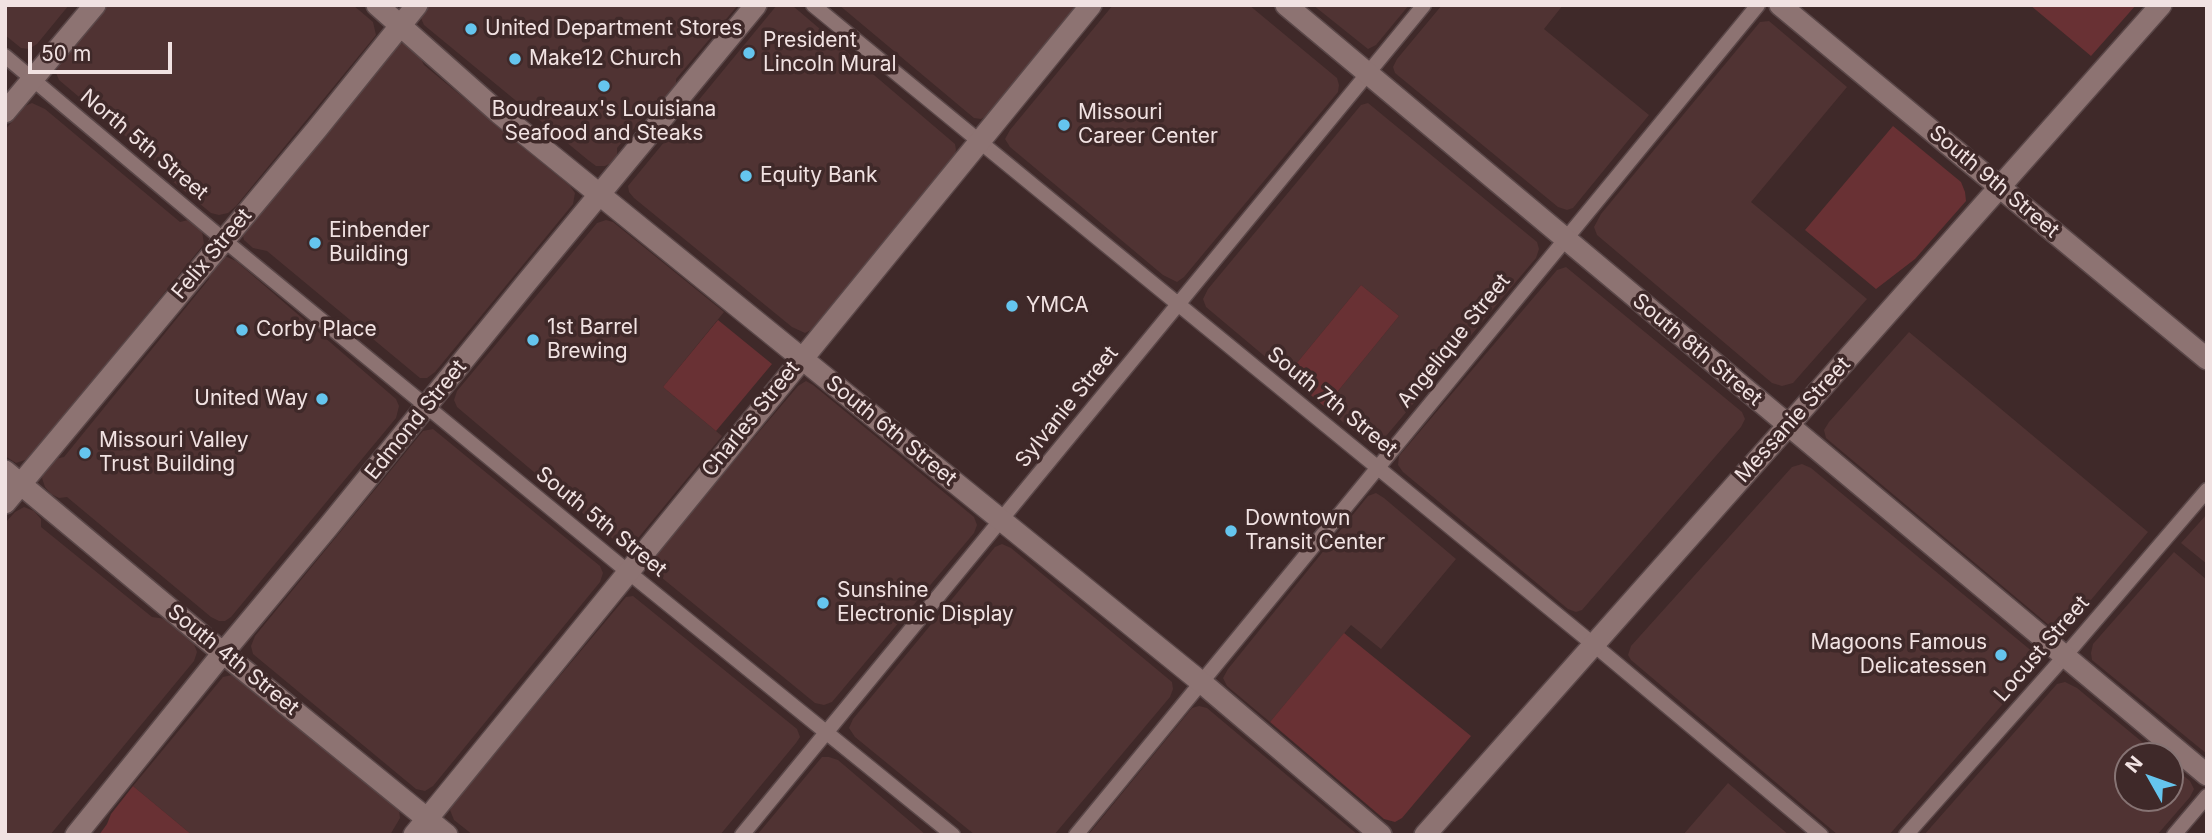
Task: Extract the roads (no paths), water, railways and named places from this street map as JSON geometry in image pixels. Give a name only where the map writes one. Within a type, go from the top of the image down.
[{"type":"main road","points":[[5,112],[95,5]]},
{"type":"main road","name":"South 6th Street","points":[[377,5],[499,113],[1201,682],[1381,835]]},
{"type":"main road","name":"Felix Street","points":[[5,503],[13,478],[224,240],[417,5]]},
{"type":"main road","name":"Edmond Street","points":[[76,835],[756,5]]},
{"type":"main road","name":"Charles Street","points":[[420,827],[1091,5]]},
{"type":"main road","name":"South 8th Street","points":[[1286,5],[2207,775]]},
{"type":"main road","name":"South 9th Street","points":[[1780,5],[2207,359]]},
{"type":"main road","name":"Messanie Street","points":[[1425,835],[2161,5]]},
{"type":"main road","name":"South 4th Street","points":[[13,478],[223,653],[420,827],[447,835]]},
{"type":"street","name":"South 7th Street","points":[[813,5],[1593,644],[1821,835]]},
{"type":"street","name":"Sylvanie Street","points":[[742,835],[1424,5]]},
{"type":"street","name":"Angelique Street","points":[[1076,835],[1758,5]]},
{"type":"street","name":"North 5th Street","points":[[5,56],[224,240]]},
{"type":"street","name":"South 5th Street","points":[[224,240],[953,835]]},
{"type":"street","name":"Locust Street","points":[[1906,835],[2207,490]]},
{"type":"street","points":[[2174,835],[2207,796]]},
{"type":"place","name":"United Department Stores","points":[[471,29]]},
{"type":"place","name":"President Lincoln Mural","points":[[749,53]]},
{"type":"place","name":"Make12 Church","points":[[515,59]]},
{"type":"place","name":"Boudreaux's Louisiana Seafood and Steaks","points":[[604,86]]},
{"type":"place","name":"Missouri Career Center","points":[[1064,125]]},
{"type":"place","name":"Equity Bank","points":[[746,176]]},
{"type":"place","name":"Einbender Building","points":[[315,243]]},
{"type":"place","name":"YMCA","points":[[1012,306]]},
{"type":"place","name":"Corby Place","points":[[242,330]]},
{"type":"place","name":"1st Barrel Brewing","points":[[533,340]]},
{"type":"place","name":"United Way","points":[[322,399]]},
{"type":"place","name":"Missouri Valley Trust Building","points":[[85,453]]},
{"type":"place","name":"Downtown Transit Center","points":[[1231,531]]},
{"type":"place","name":"Sunshine Electronic Display","points":[[823,603]]},
{"type":"place","name":"Magoons Famous Delicatessen","points":[[2001,655]]}]
